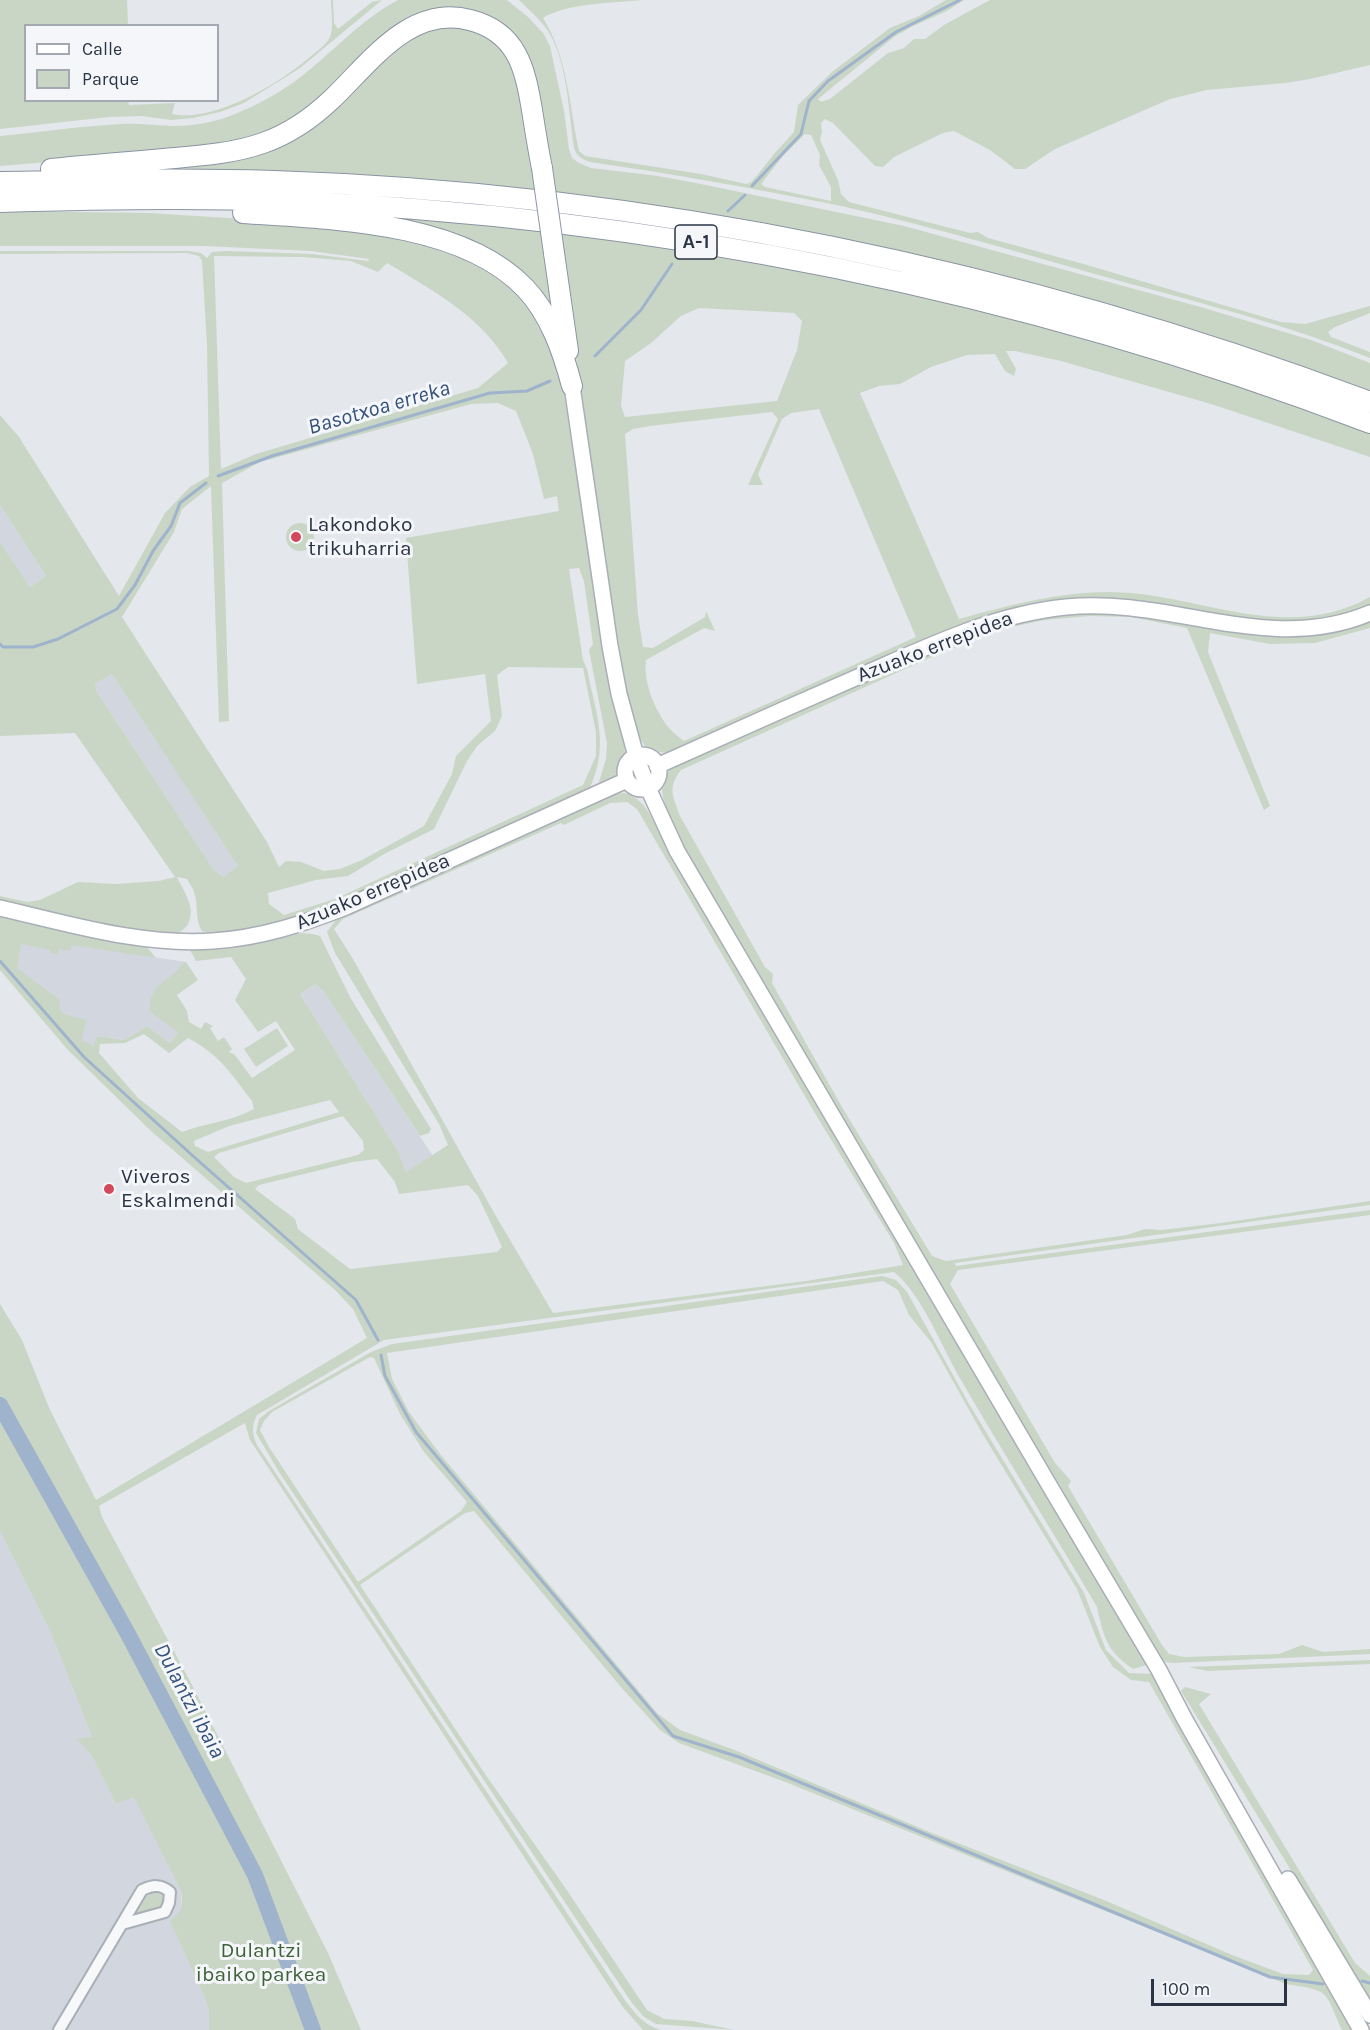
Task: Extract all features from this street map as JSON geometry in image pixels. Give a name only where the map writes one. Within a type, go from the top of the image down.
[{"type":"highway","points":[[0,173],[204,155],[235,151],[263,143],[309,118],[396,37],[426,20],[461,17],[481,22],[498,32],[512,46],[522,63],[527,79],[568,343],[572,386]]},
{"type":"highway","name":"A-1","points":[[0,182],[184,180],[357,186],[528,200],[727,227],[941,270],[1016,289],[1187,338],[1370,402]]},
{"type":"highway","points":[[73,200],[288,216],[380,226],[433,237],[464,248],[505,272],[525,288],[551,329],[572,386]]},
{"type":"highway","name":"A-1","points":[[0,202],[267,201],[390,207],[535,220],[724,246],[939,290],[1077,326],[1238,375],[1370,423]]},
{"type":"main road","points":[[572,386],[610,646],[624,712],[636,756],[648,788],[677,851],[1167,1683],[1184,1718],[1361,2030]]},
{"type":"main road","name":"Azuako errepidea","points":[[657,765],[936,643],[991,621],[1013,616],[1068,607],[1108,606],[1157,610],[1245,627],[1301,630],[1345,622],[1370,613]]},
{"type":"main road","points":[[636,756],[649,757],[657,765],[657,779],[648,788],[640,789],[632,786],[627,780],[625,771],[628,762],[636,756]]},
{"type":"main road","name":"Azuako errepidea","points":[[0,908],[141,939],[212,941],[256,936],[294,926],[346,907],[627,780]]},
{"type":"main road","points":[[1167,1683],[1191,1715],[1370,2015]]},
{"type":"street","points":[[59,2030],[142,1890],[152,1886],[163,1886],[170,1892],[170,1903],[165,1912],[122,1924]]},
{"type":"shaded area","points":[[0,505],[46,576],[30,587],[0,542]]},
{"type":"shaded area","points":[[112,674],[239,867],[224,877],[214,870],[97,692],[95,684]]},
{"type":"shaded area","points":[[0,929],[76,945],[186,962],[168,991],[178,1032],[170,1043],[147,1026],[124,1040],[100,1036],[94,1046],[86,1044],[12,964]]},
{"type":"shaded area","points":[[316,984],[324,992],[433,1156],[406,1172],[399,1153],[300,994]]},
{"type":"shaded area","points":[[0,1531],[51,1633],[92,1737],[78,1740],[92,1756],[116,1804],[134,1796],[181,1891],[179,1915],[171,1922],[205,1998],[209,2012],[209,2030],[0,2030]]},
{"type":"green space","points":[[0,0],[127,0],[128,24],[24,24],[24,102],[128,102],[129,105],[175,103],[172,114],[189,115],[207,113],[246,99],[282,78],[310,57],[330,37],[331,0],[333,0],[334,23],[338,29],[372,2],[382,0],[300,68],[244,103],[220,112],[171,120],[142,116],[109,117],[0,129]]},
{"type":"green space","points":[[398,0],[507,0],[528,17],[543,33],[550,46],[572,158],[591,168],[696,183],[904,226],[1204,308],[1311,340],[1370,363],[1370,392],[1262,352],[1152,316],[1040,285],[928,257],[815,233],[701,213],[587,197],[424,180],[282,173],[92,170],[207,162],[230,158],[271,145],[317,116],[398,40],[432,23],[451,21],[472,24],[492,34],[507,48],[518,65],[529,107],[536,171],[550,176],[538,100],[533,80],[519,45],[506,29],[496,23],[461,11],[428,13],[397,27],[306,111],[290,122],[256,138],[213,148],[0,166],[0,136],[122,124],[174,126],[201,124],[243,111],[289,86],[365,22]]},
{"type":"green space","points":[[519,0],[642,0],[565,9],[543,18],[558,49],[567,82],[579,151],[585,156],[701,174],[746,184],[755,178],[794,132],[798,105],[832,72],[890,28],[919,16],[946,0],[964,0],[894,37],[818,99],[821,102],[830,99],[888,53],[904,48],[914,39],[925,39],[944,25],[990,0],[1370,0],[1370,65],[1310,79],[1207,90],[1170,99],[1055,149],[1025,169],[1015,169],[990,150],[954,131],[943,133],[894,157],[883,167],[875,166],[833,123],[825,119],[821,123],[820,140],[838,180],[841,194],[849,202],[970,233],[978,232],[988,238],[1281,322],[1305,324],[1370,306],[1370,313],[1328,332],[1331,337],[1370,352],[1370,358],[1241,314],[908,222],[779,194],[582,159],[574,148],[566,87],[554,43],[545,27]],"holes":[[[805,134],[811,135],[820,155],[819,165],[831,187],[831,201],[765,187],[761,184],[783,156]]]},
{"type":"green space","points":[[0,211],[150,213],[260,220],[408,237],[474,259],[520,294],[537,316],[560,368],[610,689],[624,743],[625,754],[622,765],[615,776],[601,785],[599,782],[606,759],[607,743],[589,650],[593,644],[584,581],[579,568],[569,569],[583,660],[587,669],[599,730],[599,759],[589,790],[351,898],[283,923],[217,935],[202,931],[198,921],[193,888],[187,879],[177,877],[191,911],[187,925],[178,933],[146,933],[121,929],[0,902],[0,896],[27,902],[40,900],[78,882],[116,884],[159,881],[175,877],[75,733],[0,736],[0,542],[30,587],[46,576],[0,505],[0,415],[19,437],[119,596],[165,513],[190,487],[209,476],[207,345],[202,261],[199,256],[187,253],[0,254],[0,251],[189,251],[201,253],[207,258],[212,252],[226,251],[312,254],[368,261],[369,259],[311,251],[204,246],[0,246]],"holes":[[[214,256],[303,257],[351,261],[378,272],[387,263],[438,294],[470,318],[497,346],[508,363],[478,388],[256,454],[221,469]],[[498,403],[516,411],[533,454],[544,499],[557,496],[559,511],[406,538],[417,684],[485,674],[491,721],[456,756],[452,774],[424,826],[362,860],[340,869],[324,871],[301,862],[286,861],[279,867],[267,842],[122,617],[174,532],[182,509],[211,486],[219,722],[229,721],[222,483],[260,462],[471,404]],[[508,667],[583,668],[596,732],[596,756],[583,785],[335,899],[284,915],[269,904],[268,893],[316,880],[348,876],[386,853],[434,829],[467,761],[477,746],[495,731],[502,716],[497,675]],[[112,674],[238,866],[224,877],[214,870],[97,692],[95,684]]]},
{"type":"green space","points":[[317,212],[496,225],[606,237],[842,277],[1070,332],[1216,377],[1370,433],[1370,457],[1211,404],[1061,361],[1015,351],[1006,351],[1016,369],[1014,376],[1005,371],[995,354],[967,355],[931,367],[900,384],[879,386],[860,393],[959,619],[1015,604],[1053,597],[1111,592],[1144,594],[1273,617],[1306,617],[1338,611],[1370,597],[1370,607],[1352,615],[1291,625],[1140,601],[1101,599],[1057,602],[671,753],[658,752],[645,746],[635,731],[619,657],[562,258],[561,338],[504,266]],"holes":[[[699,308],[794,313],[802,321],[797,350],[777,401],[625,417],[621,406],[625,361],[651,343],[681,316]],[[819,409],[916,637],[684,741],[669,728],[655,705],[646,678],[646,660],[704,628],[715,631],[706,611],[705,617],[653,648],[643,647],[638,615],[625,434],[633,429],[650,426],[772,412],[778,419],[748,485],[763,485],[758,474],[782,419],[791,413]]]},
{"type":"green space","points":[[300,523],[310,527],[314,537],[310,547],[300,551],[290,547],[286,537],[290,527]]},
{"type":"green space","points":[[1115,612],[1288,636],[1318,634],[1370,620],[1370,628],[1315,643],[1270,644],[1210,633],[1208,652],[1270,806],[1264,810],[1187,628],[1131,617],[1090,616],[1045,620],[1001,629],[934,656],[681,770],[674,782],[674,797],[680,816],[765,967],[773,974],[772,983],[842,1107],[932,1256],[946,1261],[1127,1235],[1145,1229],[1161,1230],[1221,1223],[1370,1201],[1370,1205],[955,1263],[956,1266],[1370,1210],[1370,1215],[958,1270],[950,1284],[1055,1463],[1071,1481],[1068,1486],[1169,1654],[1184,1657],[1279,1654],[1302,1645],[1323,1652],[1370,1649],[1370,1654],[1173,1663],[1165,1662],[1157,1653],[695,868],[674,827],[662,794],[666,774],[674,765],[977,633],[1049,615]]},
{"type":"green space","name":"Dulantzi ibaiko parkea","points":[[624,793],[632,796],[649,813],[744,980],[1147,1665],[1133,1669],[1112,1649],[1104,1635],[1097,1607],[961,1380],[922,1307],[914,1294],[894,1272],[384,1340],[257,1415],[253,1427],[255,1441],[624,1999],[644,2022],[661,2030],[643,2030],[622,2006],[250,1440],[245,1423],[99,1506],[102,1517],[191,1683],[328,1953],[361,2030],[209,2030],[209,2012],[205,1998],[170,1921],[181,1908],[181,1891],[134,1797],[116,1804],[92,1756],[77,1739],[92,1737],[51,1633],[0,1531],[0,1304],[22,1340],[50,1410],[96,1500],[367,1338],[353,1309],[335,1290],[151,1131],[67,1049],[0,970],[0,915],[146,946],[156,958],[72,945],[70,951],[59,949],[58,955],[51,953],[51,950],[21,944],[17,968],[60,1000],[59,1008],[63,1014],[86,1020],[82,1040],[94,1046],[96,1038],[100,1036],[124,1040],[147,1026],[170,1043],[178,1032],[149,1011],[150,1001],[158,986],[186,962],[198,980],[177,995],[187,1011],[189,1022],[201,1029],[205,1022],[213,1026],[210,1028],[218,1041],[224,1037],[232,1049],[229,1052],[235,1055],[252,1078],[295,1050],[276,1021],[258,1032],[235,1000],[246,979],[231,957],[196,961],[190,950],[237,947],[289,934],[320,936],[350,997],[431,1129],[429,1133],[420,1136],[324,992],[316,984],[300,994],[399,1153],[406,1172],[448,1145],[439,1124],[335,953],[327,932],[339,916],[610,794]],"holes":[[[627,802],[637,809],[816,1115],[894,1243],[903,1265],[806,1281],[553,1313],[334,929],[343,919],[561,823],[564,825],[610,803]],[[144,1034],[169,1053],[188,1038],[199,1044],[224,1066],[252,1101],[254,1109],[182,1132],[138,1098],[99,1053],[100,1044],[125,1043]],[[330,1100],[339,1112],[208,1152],[195,1146],[194,1141],[229,1126]],[[343,1116],[363,1141],[364,1150],[358,1155],[246,1183],[234,1177],[214,1157],[219,1153]],[[377,1159],[395,1182],[399,1194],[468,1185],[478,1196],[502,1247],[497,1252],[350,1269],[298,1229],[295,1219],[255,1189],[259,1185],[353,1162]]]},
{"type":"green space","points":[[277,1028],[288,1046],[256,1067],[244,1049]]},
{"type":"green space","points":[[882,1276],[896,1280],[907,1292],[969,1404],[1084,1593],[1106,1650],[1129,1673],[1153,1674],[1356,2030],[1342,2030],[1328,1999],[1324,1994],[1311,1988],[1286,1984],[788,1783],[679,1743],[660,1730],[620,1686],[474,1511],[465,1513],[360,1585],[485,1774],[647,2010],[664,2019],[692,2021],[734,2030],[656,2024],[644,2017],[632,2003],[279,1472],[256,1433],[259,1419],[269,1411],[371,1352],[392,1344]],"holes":[[[883,1281],[898,1290],[909,1315],[931,1342],[982,1433],[1077,1589],[1100,1647],[1113,1667],[1131,1680],[1149,1682],[1313,1970],[1309,1975],[1283,1974],[1232,1955],[1104,1900],[932,1833],[737,1751],[680,1730],[658,1714],[440,1454],[409,1412],[392,1379],[387,1353]],[[370,1357],[374,1358],[400,1414],[424,1452],[467,1502],[461,1511],[358,1582],[260,1430],[272,1412]]]},
{"type":"green space","points":[[1370,1660],[1370,1664],[1208,1671],[1188,1667]]},
{"type":"green space","points":[[1185,1687],[1211,1694],[1199,1704],[1355,1963],[1370,1976],[1370,1999],[1181,1691]]},
{"type":"green space","points":[[152,1892],[162,1894],[165,1899],[162,1907],[138,1915],[136,1913]]},
{"type":"waterway","name":"Basotxoa erreka","points":[[752,186],[801,134],[809,101],[828,81],[896,32],[960,0]]},
{"type":"waterway","name":"Basotxoa erreka","points":[[728,211],[745,195]]},
{"type":"waterway","name":"Basotxoa erreka","points":[[595,356],[641,310],[672,264]]},
{"type":"waterway","name":"Basotxoa erreka","points":[[218,476],[272,456],[490,393],[527,391],[550,381]]},
{"type":"waterway","name":"Basotxoa erreka","points":[[0,644],[3,647],[33,647],[58,639],[117,609],[135,585],[153,551],[171,526],[180,503],[206,483]]},
{"type":"waterway","points":[[0,961],[84,1057],[356,1300],[378,1340]]},
{"type":"waterway","points":[[381,1355],[385,1376],[416,1432],[673,1736],[739,1757],[1270,1977],[1323,1984]]},
{"type":"waterway","name":"Dulantzi ibaia","points":[[0,1405],[128,1634],[255,1875],[313,2030]]},
{"type":"waterway","points":[[1362,1981],[1370,1983]]},
{"type":"place","name":"Lakondoko trikuharria","points":[[296,537]]},
{"type":"place","name":"Viveros Eskalmendi","points":[[109,1189]]}]
